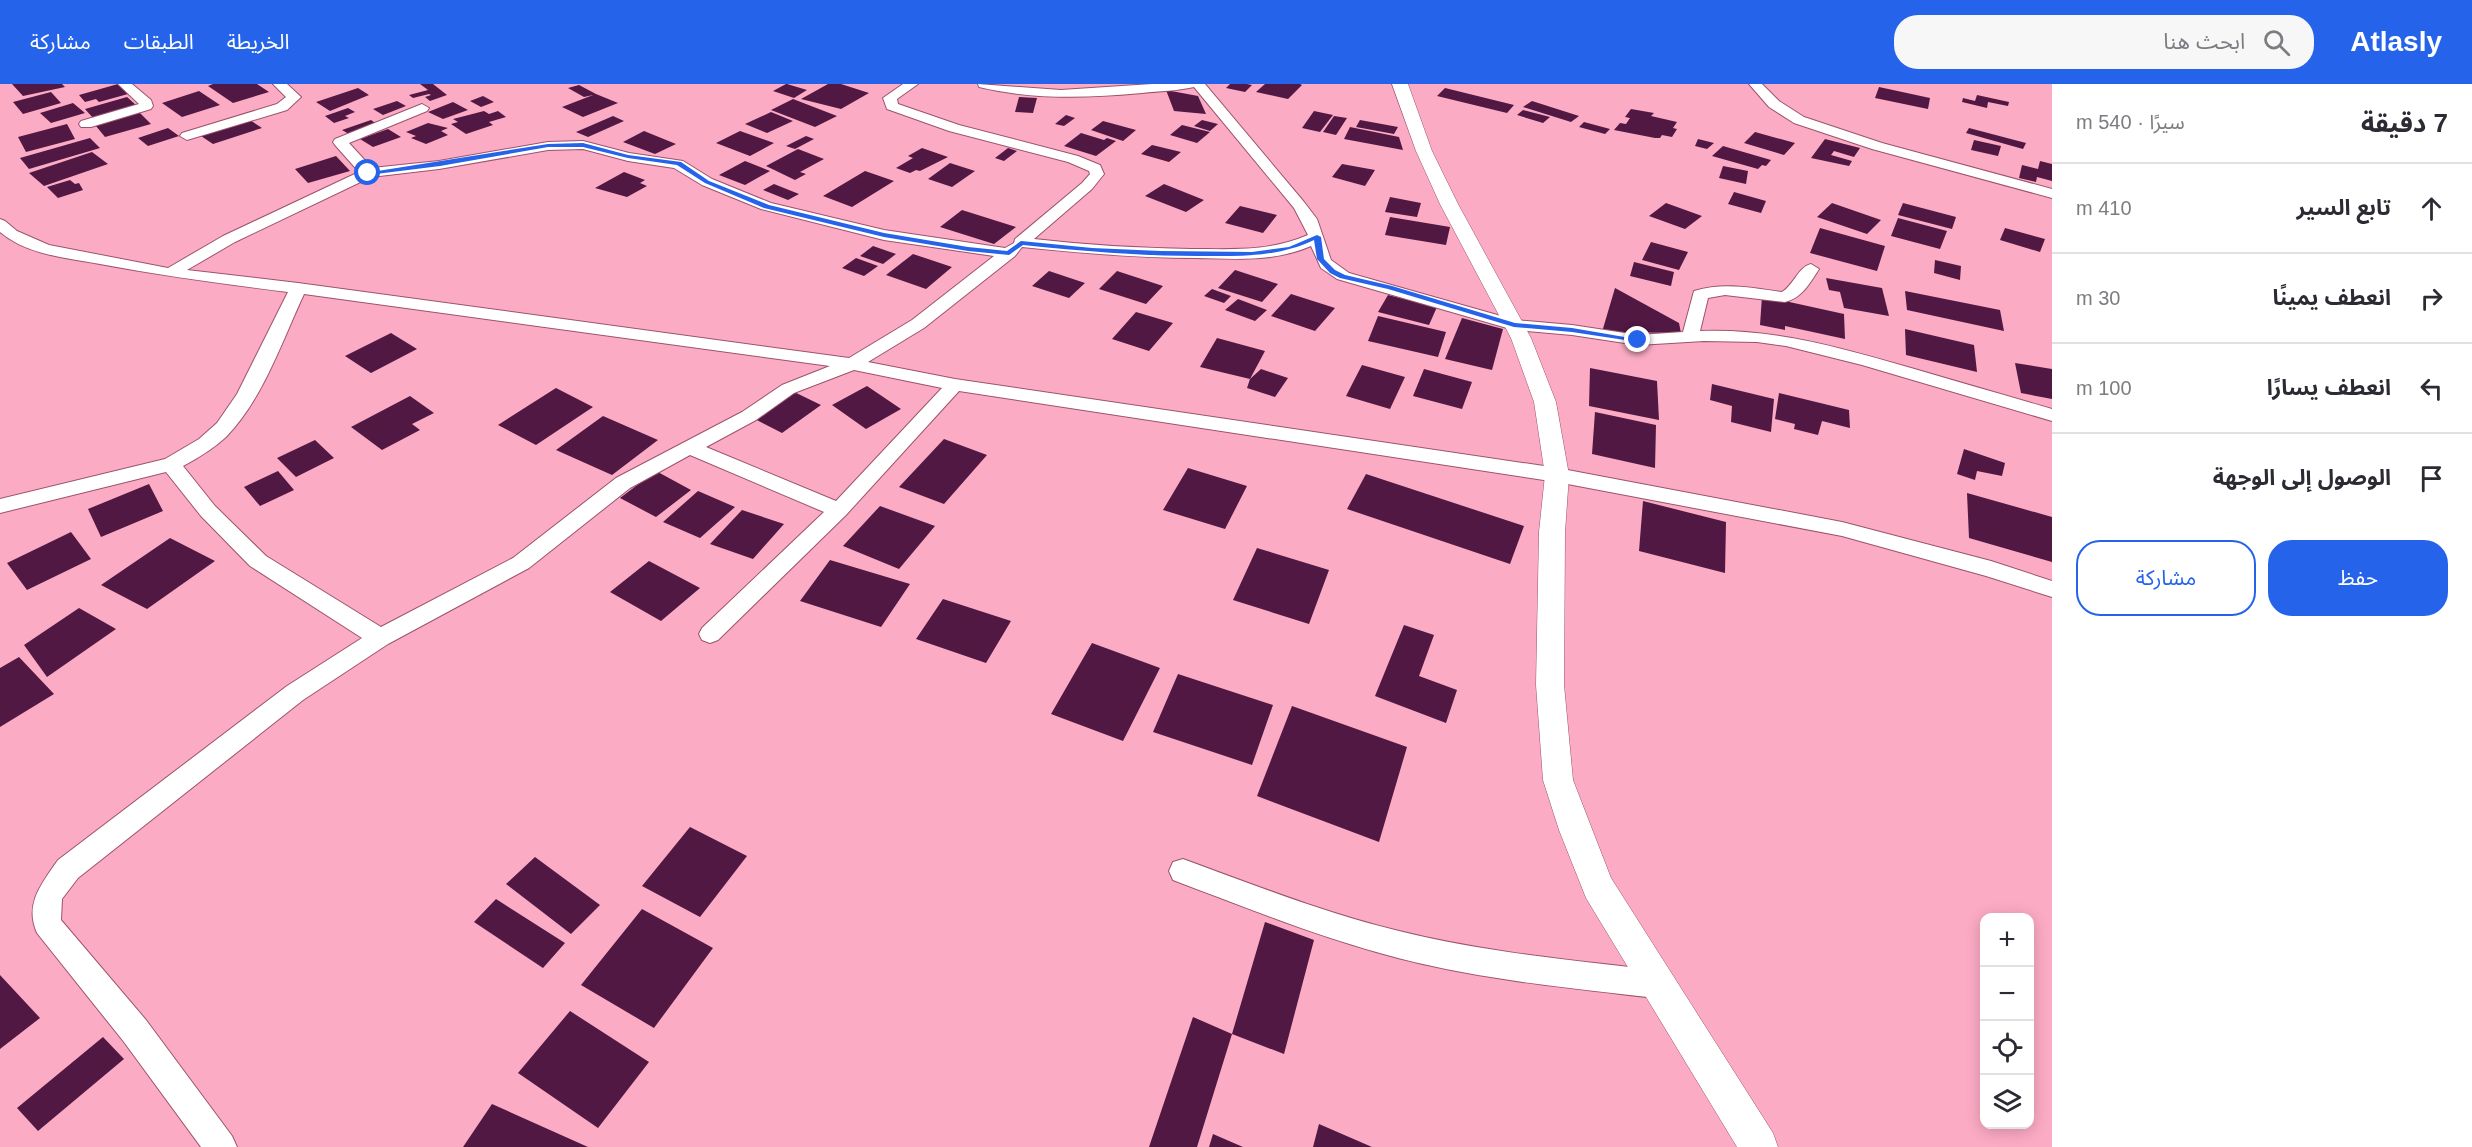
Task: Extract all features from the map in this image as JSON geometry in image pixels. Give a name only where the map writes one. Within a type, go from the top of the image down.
[{"type":"street","points":[[86,124],[146,106],[146,103],[124,84]]},
{"type":"street","points":[[187,136],[282,107],[294,97],[279,84]]},
{"type":"street","points":[[219,1146],[135,1031],[47,924],[48,896],[68,869],[295,693],[380,638],[521,563],[624,483],[749,416],[788,389],[852,364],[918,324],[1015,248],[1087,186],[1097,174],[1095,168],[1073,159],[954,128],[892,106],[890,98],[912,84]]},
{"type":"street","points":[[984,84],[1026,92],[1061,93],[1190,84]]},
{"type":"street","points":[[1198,84],[1310,219],[1317,237],[1321,259],[1332,272],[1342,276],[1514,325],[1572,330],[1638,340],[1757,337],[1786,341],[1868,361],[2052,415]]},
{"type":"street","points":[[1400,84],[1424,151],[1449,204],[1514,325],[1545,402],[1557,475],[1552,532],[1550,685],[1552,740],[1558,780],[1598,887],[1759,1147]]},
{"type":"street","points":[[1755,84],[1774,104],[1799,120],[1877,146],[2052,194]]},
{"type":"street","points":[[368,173],[340,142],[422,108]]},
{"type":"street","points":[[170,273],[229,239],[368,173],[440,165],[548,146],[583,145],[628,157],[678,164],[736,196],[884,235],[968,249],[1015,248],[1161,254],[1252,254],[1290,249],[1317,237]]},
{"type":"street","points":[[0,224],[12,234],[45,249],[170,273],[298,288],[852,364],[955,385],[1557,475],[1842,529],[1991,569],[2052,589]]},
{"type":"street","points":[[1690,338],[1700,295],[1715,290],[1725,290],[1777,298],[1785,297],[1794,292],[1811,269]]},
{"type":"street","points":[[0,506],[171,464],[202,447],[223,427],[255,377],[298,288]]},
{"type":"street","points":[[710,634],[839,510],[955,385]]},
{"type":"street","points":[[690,448],[839,510]]},
{"type":"street","points":[[171,464],[208,511],[258,561],[380,638]]},
{"type":"street","points":[[1183,871],[1307,918],[1429,952],[1539,970],[1656,984]]},
{"type":"building","points":[[12,84],[62,84],[65,87],[23,96]]},
{"type":"building","points":[[118,84],[128,94],[99,102],[96,99],[85,102],[79,95]]},
{"type":"building","points":[[257,84],[269,92],[233,103],[208,86]]},
{"type":"building","points":[[420,84],[433,84],[447,95],[430,101],[425,97],[431,95],[429,94],[413,98],[409,95],[428,90]]},
{"type":"building","points":[[786,84],[807,90],[794,98],[773,91]]},
{"type":"building","points":[[828,84],[841,84],[869,93],[841,109],[801,99]]},
{"type":"building","points":[[1230,84],[1252,85],[1245,92],[1226,88]]},
{"type":"building","points":[[1265,84],[1302,85],[1288,99],[1256,92]]},
{"type":"building","points":[[579,85],[618,103],[583,117],[562,107],[593,95],[584,97],[568,88]]},
{"type":"building","points":[[1879,87],[1930,98],[1928,109],[1875,98]]},
{"type":"building","points":[[358,88],[369,95],[330,111],[316,102]]},
{"type":"building","points":[[1445,88],[1514,105],[1507,113],[1437,96]]},
{"type":"building","points":[[1166,90],[1198,96],[1206,114],[1174,111]]},
{"type":"building","points":[[199,91],[220,105],[182,117],[162,103]]},
{"type":"building","points":[[51,92],[61,103],[23,114],[13,102]]},
{"type":"building","points":[[1977,95],[2009,102],[2008,106],[1988,102],[1987,108],[1962,102],[1963,98],[1975,101]]},
{"type":"building","points":[[483,96],[494,102],[481,107],[470,101]]},
{"type":"building","points":[[127,97],[137,106],[93,118],[85,109]]},
{"type":"building","points":[[1019,97],[1037,98],[1033,113],[1015,112]]},
{"type":"building","points":[[793,99],[837,116],[815,127],[771,110]]},
{"type":"building","points":[[397,101],[406,106],[383,115],[373,109]]},
{"type":"building","points":[[1532,101],[1579,116],[1571,122],[1523,107]]},
{"type":"building","points":[[453,102],[468,110],[443,119],[428,112]]},
{"type":"building","points":[[73,103],[85,113],[51,123],[40,113]]},
{"type":"building","points":[[348,108],[355,112],[345,116],[349,118],[334,123],[325,116]]},
{"type":"building","points":[[1631,109],[1654,113],[1651,116],[1677,122],[1673,128],[1677,129],[1672,137],[1662,135],[1660,138],[1614,130],[1620,123],[1626,124],[1630,118],[1625,117]]},
{"type":"building","points":[[1523,110],[1550,117],[1543,123],[1517,115]]},
{"type":"building","points":[[138,111],[151,124],[105,137],[96,126]]},
{"type":"building","points":[[484,111],[489,114],[498,111],[506,117],[489,122],[493,125],[466,134],[451,124],[458,122],[453,119]]},
{"type":"building","points":[[1314,111],[1333,115],[1320,132],[1302,128]]},
{"type":"building","points":[[771,112],[793,121],[767,133],[745,124]]},
{"type":"building","points":[[1066,115],[1075,118],[1064,126],[1055,124]]},
{"type":"building","points":[[613,116],[624,121],[588,137],[576,132]]},
{"type":"building","points":[[1334,116],[1347,118],[1336,135],[1323,132]]},
{"type":"building","points":[[247,118],[262,128],[213,144],[198,134]]},
{"type":"building","points":[[371,120],[378,125],[349,134],[342,130]]},
{"type":"building","points":[[1202,120],[1218,124],[1210,131],[1194,126]]},
{"type":"building","points":[[1360,120],[1398,127],[1394,134],[1356,127]]},
{"type":"building","points":[[1103,121],[1136,130],[1123,141],[1091,130]]},
{"type":"building","points":[[1584,122],[1610,129],[1605,134],[1579,127]]},
{"type":"building","points":[[428,123],[448,128],[441,131],[448,135],[426,144],[411,138],[416,136],[406,132]]},
{"type":"building","points":[[67,124],[75,139],[26,152],[18,137]]},
{"type":"building","points":[[1182,125],[1210,132],[1197,143],[1170,135]]},
{"type":"building","points":[[1350,127],[1399,137],[1403,150],[1344,139]]},
{"type":"building","points":[[168,128],[179,136],[148,146],[138,138]]},
{"type":"building","points":[[1969,128],[2026,143],[2023,149],[1966,133]]},
{"type":"building","points":[[388,129],[401,137],[373,147],[360,139]]},
{"type":"building","points":[[644,131],[676,144],[655,154],[623,142]]},
{"type":"building","points":[[740,131],[774,143],[750,156],[716,143]]},
{"type":"building","points":[[1755,132],[1795,143],[1784,155],[1744,143]]},
{"type":"building","points":[[1081,133],[1116,141],[1096,156],[1064,146]]},
{"type":"building","points":[[806,136],[814,139],[795,149],[786,146]]},
{"type":"building","points":[[90,138],[100,148],[29,169],[20,158]]},
{"type":"building","points":[[1698,139],[1714,143],[1707,149],[1695,146]]},
{"type":"building","points":[[1825,139],[1860,148],[1854,157],[1834,151],[1831,155],[1852,161],[1849,166],[1811,158]]},
{"type":"building","points":[[1974,140],[2001,146],[1998,156],[1971,150]]},
{"type":"building","points":[[1152,145],[1181,152],[1169,162],[1141,154]]},
{"type":"building","points":[[1723,146],[1771,160],[1766,166],[1762,165],[1758,169],[1712,156]]},
{"type":"building","points":[[922,148],[948,157],[920,171],[910,173],[896,168],[913,158],[908,156]]},
{"type":"building","points":[[1008,148],[1017,151],[1004,161],[995,158]]},
{"type":"building","points":[[798,149],[824,159],[800,172],[806,174],[795,180],[766,166]]},
{"type":"building","points":[[92,152],[108,164],[44,186],[29,173]]},
{"type":"building","points":[[336,156],[350,171],[308,183],[295,169]]},
{"type":"building","points":[[745,161],[770,171],[745,185],[719,175]]},
{"type":"building","points":[[2040,161],[2052,164],[2052,181],[2037,177],[2036,182],[2019,178],[2022,165],[2038,169]]},
{"type":"building","points":[[950,163],[975,171],[952,187],[928,179]]},
{"type":"building","points":[[1342,164],[1375,170],[1365,186],[1332,177]]},
{"type":"building","points":[[1723,166],[1748,171],[1746,184],[1719,178]]},
{"type":"building","points":[[865,171],[894,181],[852,207],[823,196]]},
{"type":"building","points":[[624,172],[645,180],[640,183],[647,186],[627,197],[595,188]]},
{"type":"building","points":[[70,180],[75,184],[79,183],[83,190],[58,198],[47,187]]},
{"type":"building","points":[[774,184],[799,194],[788,200],[763,190]]},
{"type":"building","points":[[1164,184],[1204,200],[1186,212],[1145,196]]},
{"type":"building","points":[[1734,192],[1766,201],[1761,213],[1728,204]]},
{"type":"building","points":[[1390,197],[1421,203],[1417,217],[1385,212]]},
{"type":"building","points":[[1666,203],[1702,216],[1685,229],[1649,216]]},
{"type":"building","points":[[1832,203],[1881,220],[1867,234],[1817,217]]},
{"type":"building","points":[[1903,203],[1956,217],[1952,229],[1898,215]]},
{"type":"building","points":[[1240,206],[1277,215],[1263,233],[1225,223]]},
{"type":"building","points":[[962,210],[1016,227],[994,244],[940,227]]},
{"type":"building","points":[[1390,217],[1450,227],[1446,245],[1385,235]]},
{"type":"building","points":[[1898,218],[1947,231],[1940,249],[1891,236]]},
{"type":"building","points":[[1820,228],[1885,246],[1877,271],[1810,253]]},
{"type":"building","points":[[2005,228],[2045,239],[2040,252],[2000,240]]},
{"type":"building","points":[[1651,242],[1688,252],[1679,270],[1642,260]]},
{"type":"building","points":[[873,246],[896,254],[883,264],[860,256]]},
{"type":"building","points":[[913,254],[952,267],[926,289],[886,275]]},
{"type":"building","points":[[856,258],[878,266],[864,276],[842,268]]},
{"type":"building","points":[[1935,260],[1961,266],[1960,280],[1934,273]]},
{"type":"building","points":[[1634,262],[1674,272],[1671,286],[1630,276]]},
{"type":"building","points":[[1235,270],[1278,284],[1262,302],[1218,288]]},
{"type":"building","points":[[1049,271],[1085,283],[1069,298],[1032,286]]},
{"type":"building","points":[[1117,271],[1163,286],[1146,304],[1099,289]]},
{"type":"building","points":[[1826,278],[1882,288],[1889,316],[1844,308],[1840,292],[1829,290]]},
{"type":"building","points":[[1615,288],[1679,323],[1681,333],[1602,332]]},
{"type":"building","points":[[1212,289],[1231,296],[1224,303],[1204,296]]},
{"type":"building","points":[[1905,291],[2000,310],[2004,331],[1907,310]]},
{"type":"building","points":[[1291,294],[1335,308],[1315,331],[1271,316]]},
{"type":"building","points":[[1388,295],[1437,307],[1429,325],[1378,312]]},
{"type":"building","points":[[1762,296],[1844,314],[1845,339],[1785,326],[1785,330],[1760,325]]},
{"type":"building","points":[[1238,299],[1267,310],[1255,321],[1225,310]]},
{"type":"building","points":[[1136,312],[1173,323],[1149,351],[1112,339]]},
{"type":"building","points":[[1378,316],[1446,332],[1438,357],[1368,341]]},
{"type":"building","points":[[1462,318],[1503,329],[1492,370],[1445,359]]},
{"type":"building","points":[[1905,329],[1974,345],[1977,372],[1906,355]]},
{"type":"building","points":[[391,333],[417,349],[371,373],[345,356]]},
{"type":"building","points":[[1217,338],[1265,351],[1250,379],[1200,367]]},
{"type":"building","points":[[2015,363],[2052,369],[2052,399],[2021,393]]},
{"type":"building","points":[[1362,365],[1405,377],[1390,409],[1346,396]]},
{"type":"building","points":[[1590,368],[1657,381],[1659,420],[1589,406]]},
{"type":"building","points":[[1261,369],[1288,378],[1275,397],[1247,388],[1250,379]]},
{"type":"building","points":[[1424,369],[1472,382],[1462,409],[1413,396]]},
{"type":"building","points":[[1712,384],[1774,399],[1771,432],[1731,422],[1732,406],[1710,400]]},
{"type":"building","points":[[867,386],[901,409],[866,429],[832,405]]},
{"type":"building","points":[[556,388],[593,407],[536,445],[498,425]]},
{"type":"building","points":[[788,389],[821,405],[782,433],[749,416]]},
{"type":"building","points":[[1779,393],[1849,410],[1850,428],[1822,421],[1818,435],[1794,429],[1795,424],[1775,419]]},
{"type":"building","points":[[410,396],[434,413],[412,424],[420,430],[382,450],[351,427]]},
{"type":"building","points":[[1595,412],[1656,425],[1655,468],[1592,454]]},
{"type":"building","points":[[603,416],[658,440],[612,475],[556,450]]},
{"type":"building","points":[[944,439],[987,455],[944,504],[899,487]]},
{"type":"building","points":[[315,440],[334,458],[296,477],[277,458]]},
{"type":"building","points":[[1964,449],[2005,463],[2002,476],[1977,471],[1975,480],[1957,474]]},
{"type":"building","points":[[1188,468],[1247,486],[1225,529],[1163,510]]},
{"type":"building","points":[[278,471],[294,490],[260,506],[244,487]]},
{"type":"building","points":[[656,471],[691,490],[656,517],[620,498]]},
{"type":"building","points":[[1366,474],[1524,526],[1510,564],[1347,509]]},
{"type":"building","points":[[149,484],[163,511],[101,537],[88,509]]},
{"type":"building","points":[[698,491],[735,507],[700,538],[663,522]]},
{"type":"building","points":[[1967,493],[2052,517],[2052,562],[1969,538]]},
{"type":"building","points":[[1643,501],[1726,522],[1725,573],[1639,551]]},
{"type":"building","points":[[880,506],[935,526],[899,569],[843,546]]},
{"type":"building","points":[[742,510],[784,524],[753,559],[710,544]]},
{"type":"building","points":[[71,532],[91,559],[27,590],[7,563]]},
{"type":"building","points":[[170,538],[215,561],[147,609],[101,585]]},
{"type":"building","points":[[1257,548],[1329,570],[1309,624],[1233,600]]},
{"type":"building","points":[[830,560],[910,584],[881,627],[800,601]]},
{"type":"building","points":[[649,561],[700,588],[661,621],[610,592]]},
{"type":"building","points":[[943,599],[1011,621],[986,663],[916,639]]},
{"type":"building","points":[[79,608],[116,629],[47,677],[24,645]]},
{"type":"building","points":[[1404,625],[1434,635],[1419,676],[1457,690],[1446,723],[1375,696]]},
{"type":"building","points":[[1092,643],[1160,668],[1123,741],[1051,714]]},
{"type":"building","points":[[19,657],[54,694],[0,727],[0,668]]},
{"type":"building","points":[[1178,674],[1273,705],[1252,765],[1153,732]]},
{"type":"building","points":[[1292,706],[1407,747],[1379,842],[1257,796]]},
{"type":"building","points":[[690,827],[747,856],[700,917],[642,886]]},
{"type":"building","points":[[535,857],[600,905],[571,934],[506,884]]},
{"type":"building","points":[[496,899],[565,943],[543,968],[474,922]]},
{"type":"building","points":[[642,909],[713,948],[654,1028],[581,985]]},
{"type":"building","points":[[1265,922],[1314,940],[1284,1054],[1232,1034]]},
{"type":"building","points":[[0,975],[40,1018],[0,1049]]},
{"type":"building","points":[[570,1011],[649,1062],[598,1128],[518,1073]]},
{"type":"building","points":[[1193,1017],[1232,1034],[1197,1147],[1149,1147]]},
{"type":"building","points":[[103,1037],[124,1059],[38,1131],[17,1108]]},
{"type":"building","points":[[492,1104],[588,1147],[463,1147]]},
{"type":"building","points":[[1319,1124],[1372,1147],[1313,1147]]},
{"type":"building","points":[[1213,1134],[1243,1147],[1209,1147]]},
{"type":"route","points":[[368,173],[440,165],[548,146],[583,145],[628,157],[678,164],[736,196],[766,206],[884,235],[968,249],[1009,253],[1021,243],[1161,254],[1252,254],[1290,249],[1317,237],[1321,259],[1332,272],[1342,276],[1370,282],[1514,325],[1572,330],[1638,340]]}]
